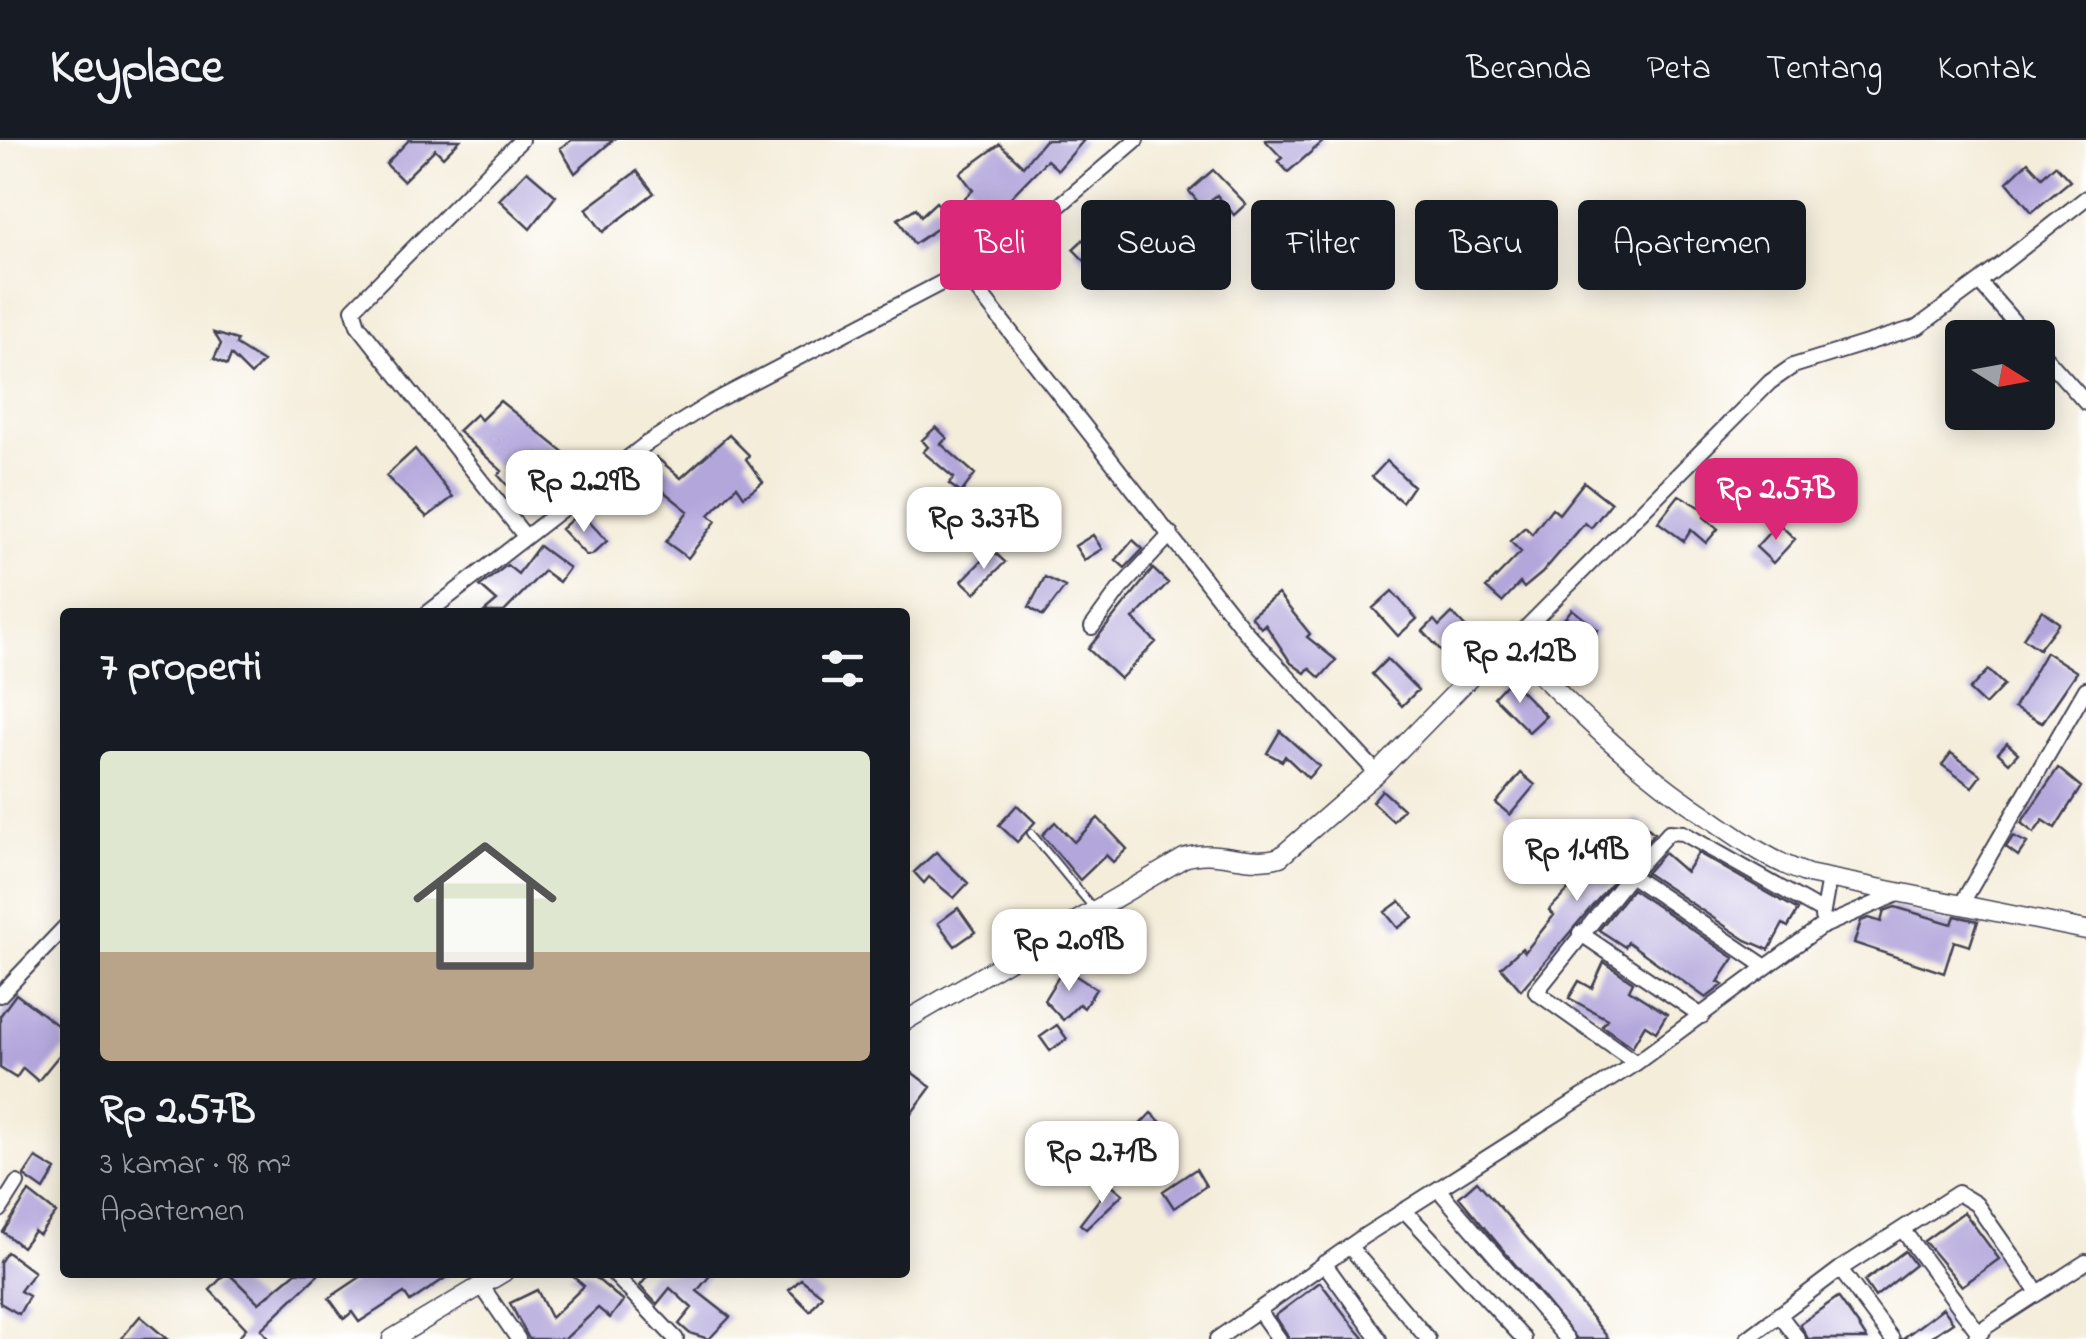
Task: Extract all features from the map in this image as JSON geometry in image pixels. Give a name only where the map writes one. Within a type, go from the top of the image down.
[{"type":"street","points":[[521,140],[353,309],[358,325],[524,535]]},
{"type":"street","points":[[1061,209],[1136,140]]},
{"type":"street","points":[[910,1018],[1198,854],[1266,862],[1280,857],[1377,772],[1494,652],[1507,647],[1770,382],[1794,366],[1918,327],[2086,198]]},
{"type":"street","points":[[1978,282],[2012,320]]},
{"type":"street","points":[[434,608],[524,535],[688,416],[940,286]]},
{"type":"street","points":[[977,290],[1244,630],[1377,772]]},
{"type":"street","points":[[2055,368],[2086,404]]},
{"type":"street","points":[[1092,628],[1119,590],[1171,534]]},
{"type":"street","points":[[1507,647],[1516,650],[1601,737],[1646,776],[1765,856],[1830,878],[2086,930]]},
{"type":"street","points":[[1962,903],[2086,689]]},
{"type":"street","points":[[1636,1063],[1536,993],[1580,933],[1669,832],[1679,832],[1824,912]]},
{"type":"street","points":[[1630,875],[1766,967]]},
{"type":"street","points":[[1819,928],[1830,878]]},
{"type":"street","points":[[1218,1339],[1349,1246],[1636,1063],[1819,928],[1902,892]]},
{"type":"street","points":[[0,994],[60,933]]},
{"type":"street","points":[[1580,933],[1702,1016]]},
{"type":"street","points":[[0,1210],[17,1183]]},
{"type":"street","points":[[1438,1189],[1566,1339]]},
{"type":"street","points":[[1748,1339],[1840,1269],[1949,1196],[1967,1195],[2038,1293]]},
{"type":"street","points":[[1404,1210],[1524,1339]]},
{"type":"street","points":[[1902,1229],[1977,1336],[2086,1262]]},
{"type":"street","points":[[1349,1246],[1428,1339]]},
{"type":"street","points":[[1324,1263],[1378,1339]]},
{"type":"street","points":[[1840,1269],[1892,1339]]},
{"type":"street","points":[[392,1339],[494,1278]]},
{"type":"street","points":[[618,1278],[676,1339]]},
{"type":"street","points":[[482,1285],[518,1339]]},
{"type":"street","points":[[1258,1311],[1279,1339]]},
{"type":"street","points":[[1779,1314],[1798,1339]]},
{"type":"lane","points":[[1030,833],[1095,910]]},
{"type":"building","points":[[409,140],[460,140],[443,157],[435,149],[403,181],[386,164]]},
{"type":"building","points":[[572,140],[613,140],[575,173],[560,148]]},
{"type":"building","points":[[1045,140],[1084,140],[1058,170],[1047,160],[1010,200],[963,200],[973,190],[960,173],[1000,144],[1023,166]]},
{"type":"building","points":[[1265,140],[1325,140],[1288,172],[1278,161],[1282,158]]},
{"type":"building","points":[[2028,162],[2042,177],[2055,165],[2070,181],[2032,212],[2007,182]]},
{"type":"building","points":[[1213,170],[1246,204],[1234,215],[1231,200],[1221,200],[1217,195],[1211,200],[1196,200],[1189,191]]},
{"type":"building","points":[[527,171],[556,196],[530,229],[499,200]]},
{"type":"building","points":[[637,171],[654,193],[603,232],[586,209]]},
{"type":"building","points":[[936,202],[940,206],[940,227],[914,244],[898,219],[916,208],[921,216]]},
{"type":"building","points":[[1081,242],[1081,257],[1073,249]]},
{"type":"building","points":[[214,333],[237,340],[236,345],[263,362],[251,375],[231,355],[227,365],[214,359],[221,344]]},
{"type":"building","points":[[500,401],[567,455],[557,468],[538,454],[508,486],[498,475],[502,471],[458,431],[476,414],[481,420]]},
{"type":"building","points":[[936,427],[947,438],[941,444],[975,474],[961,493],[949,484],[954,478],[923,452],[928,447],[922,440]]},
{"type":"building","points":[[729,435],[749,455],[746,459],[763,482],[744,496],[737,486],[709,515],[716,521],[688,558],[666,542],[688,511],[642,474],[656,457],[681,478]]},
{"type":"building","points":[[415,449],[453,497],[427,517],[386,476]]},
{"type":"building","points":[[1387,461],[1413,486],[1402,502],[1372,477]]},
{"type":"building","points":[[1584,482],[1611,503],[1591,528],[1585,523],[1542,573],[1524,588],[1520,583],[1502,602],[1486,588],[1521,552],[1510,541],[1525,527],[1532,534],[1552,508],[1559,514]]},
{"type":"building","points":[[1679,495],[1707,511],[1704,517],[1718,529],[1706,543],[1691,530],[1684,541],[1658,522]]},
{"type":"building","points":[[580,512],[607,541],[592,555],[586,555],[561,529]]},
{"type":"building","points":[[1778,523],[1795,539],[1773,563],[1756,547]]},
{"type":"building","points":[[1093,535],[1102,549],[1084,560],[1075,546]]},
{"type":"building","points":[[1133,540],[1143,549],[1125,568],[1116,560]]},
{"type":"building","points":[[539,546],[569,568],[559,582],[544,571],[508,608],[489,608],[497,601],[480,586],[507,565],[518,574]]},
{"type":"building","points":[[992,550],[1005,562],[975,593],[962,581]]},
{"type":"building","points":[[1153,569],[1168,583],[1133,619],[1156,642],[1120,679],[1088,649]]},
{"type":"building","points":[[1045,577],[1065,587],[1043,616],[1029,607]]},
{"type":"building","points":[[1392,591],[1417,619],[1398,636],[1373,608]]},
{"type":"building","points":[[1278,594],[1310,634],[1307,637],[1336,660],[1320,678],[1309,668],[1305,673],[1291,663],[1265,624],[1261,628],[1251,616]]},
{"type":"building","points":[[1572,609],[1598,630],[1567,670],[1541,648]]},
{"type":"building","points":[[2042,610],[2059,623],[2039,649],[2023,638]]},
{"type":"building","points":[[1452,613],[1470,632],[1448,658],[1423,631],[1434,620],[1439,626]]},
{"type":"building","points":[[2046,652],[2077,672],[2042,723],[2014,708]]},
{"type":"building","points":[[1387,659],[1418,690],[1402,706],[1372,674]]},
{"type":"building","points":[[1988,670],[2004,685],[1985,705],[1969,690]]},
{"type":"building","points":[[1510,680],[1546,716],[1529,732],[1494,697]]},
{"type":"building","points":[[1280,731],[1319,766],[1308,778],[1285,756],[1282,761],[1267,753]]},
{"type":"building","points":[[2007,743],[2018,753],[2009,763],[1998,753]]},
{"type":"building","points":[[1951,753],[1981,775],[1972,787],[1942,765]]},
{"type":"building","points":[[2058,768],[2081,787],[2055,828],[2043,820],[2034,833],[2021,823]]},
{"type":"building","points":[[1521,773],[1535,785],[1510,815],[1496,803]]},
{"type":"building","points":[[1382,790],[1403,809],[1393,821],[1372,802]]},
{"type":"building","points":[[1017,805],[1035,822],[1017,842],[999,825]]},
{"type":"building","points":[[1098,818],[1127,849],[1113,862],[1106,855],[1080,880],[1042,835],[1055,822],[1074,842]]},
{"type":"building","points":[[1637,819],[1654,833],[1521,990],[1501,967],[1522,948],[1525,952],[1554,915],[1549,910]]},
{"type":"building","points":[[2013,836],[2027,843],[2018,856],[2006,847]]},
{"type":"building","points":[[936,852],[968,883],[954,898],[929,877],[924,883],[914,872]]},
{"type":"building","points":[[1664,853],[1686,872],[1698,853],[1798,910],[1788,927],[1783,924],[1769,950],[1746,940],[1646,873]]},
{"type":"building","points":[[1632,889],[1734,958],[1718,982],[1723,985],[1706,998],[1628,942],[1625,947],[1599,930]]},
{"type":"building","points":[[1400,901],[1413,917],[1398,928],[1385,912]]},
{"type":"building","points":[[1895,907],[1952,924],[1955,916],[1978,921],[1970,946],[1954,941],[1944,973],[1854,943],[1861,921],[1869,918],[1881,922],[1884,911]]},
{"type":"building","points":[[958,908],[975,932],[955,946],[938,923]]},
{"type":"building","points":[[1604,962],[1633,982],[1629,990],[1667,1014],[1656,1032],[1645,1025],[1632,1047],[1602,1026],[1607,1019],[1569,998],[1579,981],[1592,988]]},
{"type":"building","points":[[1064,968],[1096,989],[1084,1008],[1079,1004],[1063,1020],[1044,1000]]},
{"type":"building","points":[[16,994],[60,1027],[60,1054],[38,1081],[23,1068],[16,1078],[0,1068],[0,1016]]},
{"type":"building","points":[[1057,1025],[1067,1039],[1050,1051],[1040,1037]]},
{"type":"building","points":[[910,1071],[931,1087],[910,1115]]},
{"type":"building","points":[[1151,1113],[1165,1126],[1151,1140],[1165,1154],[1153,1165],[1126,1139]]},
{"type":"building","points":[[36,1158],[56,1170],[44,1190],[24,1176]]},
{"type":"building","points":[[1196,1169],[1206,1186],[1174,1208],[1163,1191]]},
{"type":"building","points":[[1477,1181],[1609,1339],[1577,1339],[1459,1197]]},
{"type":"building","points":[[1111,1184],[1123,1194],[1086,1229],[1080,1224]]},
{"type":"building","points":[[29,1192],[56,1213],[39,1235],[34,1231],[22,1247],[3,1232]]},
{"type":"building","points":[[1964,1212],[1999,1259],[1962,1286],[1924,1241]]},
{"type":"building","points":[[1905,1251],[1915,1265],[1875,1297],[1864,1281]]},
{"type":"building","points":[[7,1252],[34,1272],[20,1291],[29,1296],[19,1314],[0,1303],[0,1262]]},
{"type":"building","points":[[221,1278],[233,1278],[259,1303],[289,1278],[315,1278],[261,1329],[269,1339],[237,1339],[246,1328],[210,1290]]},
{"type":"building","points":[[359,1278],[445,1278],[410,1302],[404,1293],[359,1322],[352,1312],[344,1319],[329,1298]]},
{"type":"building","points":[[575,1278],[596,1278],[623,1301],[610,1318],[598,1308],[565,1339],[529,1339],[510,1303],[537,1290],[551,1318],[584,1286]]},
{"type":"building","points":[[646,1278],[708,1278],[697,1291],[730,1317],[709,1339],[689,1333],[679,1324],[692,1308],[670,1288],[657,1304],[640,1286]]},
{"type":"building","points":[[801,1279],[822,1295],[810,1311],[789,1290]]},
{"type":"building","points":[[1320,1282],[1365,1339],[1290,1339],[1275,1316]]},
{"type":"building","points":[[1838,1297],[1867,1339],[1808,1339],[1800,1324]]},
{"type":"building","points":[[1943,1308],[1953,1322],[1928,1339],[1902,1339]]},
{"type":"building","points":[[140,1316],[167,1339],[121,1339]]}]
